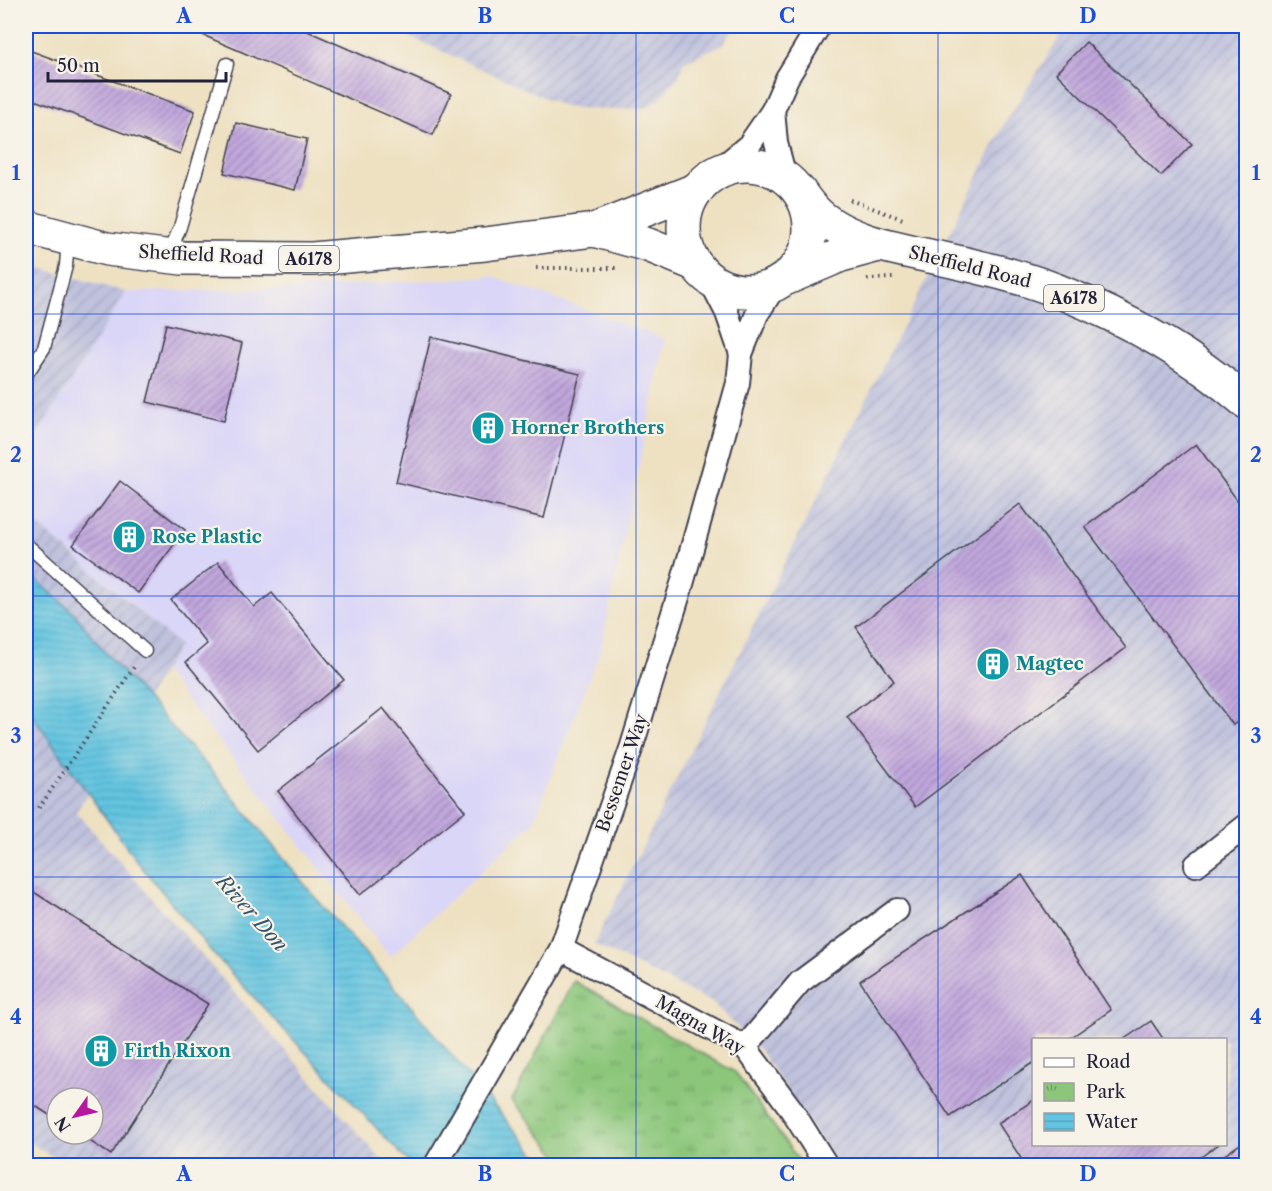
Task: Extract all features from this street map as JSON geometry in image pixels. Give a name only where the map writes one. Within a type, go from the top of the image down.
[{"type":"main road","points":[[745,164],[762,166],[792,184],[806,204],[811,231],[804,257],[781,282],[758,290],[738,291],[725,287],[702,271],[687,245],[684,228],[688,206],[705,182],[722,170],[745,164]]},
{"type":"main road","name":"Sheffield Road","points":[[26,227],[107,249],[169,256],[312,259],[485,244],[594,230],[705,182]]},
{"type":"main road","name":"Sheffield Road","points":[[792,184],[813,210],[831,224],[878,245],[998,272],[1057,290],[1117,317],[1179,352],[1246,402]]},
{"type":"main road","name":"Sheffield Road","points":[[594,230],[648,245],[702,271]]},
{"type":"main road","name":"Sheffield Road","points":[[781,282],[841,255],[878,245]]},
{"type":"street","points":[[705,182],[749,145],[773,110],[787,78],[819,26]]},
{"type":"street","points":[[773,110],[776,143],[792,184]]},
{"type":"street","name":"Bessemer Way","points":[[702,271],[727,313],[741,354]]},
{"type":"street","name":"Bessemer Way","points":[[435,1166],[561,949],[631,749],[682,584],[738,383],[741,354],[758,314],[781,282]]},
{"type":"street","points":[[1196,865],[1246,826]]},
{"type":"street","points":[[745,1047],[800,982],[897,910]]},
{"type":"street","name":"Magna Way","points":[[561,949],[745,1047],[789,1106],[828,1166]]},
{"type":"lane","points":[[169,256],[180,227],[227,64]]},
{"type":"lane","points":[[26,375],[44,348],[66,266],[69,238]]},
{"type":"lane","points":[[26,544],[144,651]]},
{"type":"path","points":[[855,279],[903,278]]},
{"type":"path","points":[[39,808],[144,651]]},
{"type":"shaded area","points":[[386,26],[736,26],[723,44],[683,62],[679,76],[658,100],[647,108],[610,110],[565,107]]},
{"type":"shaded area","points":[[1067,26],[1246,26],[1246,1165],[838,1165],[759,1049],[713,1003],[594,944],[1004,124]]},
{"type":"shaded area","points":[[26,264],[126,292],[26,452]]},
{"type":"shaded area","points":[[493,276],[665,339],[601,648],[533,823],[390,957],[163,671],[179,645],[26,515],[26,452],[126,292],[313,288]]},
{"type":"shaded area","points":[[26,515],[179,645],[76,812],[386,1165],[66,1165],[26,1140]]},
{"type":"green space","points":[[574,981],[735,1072],[802,1165],[565,1165],[512,1100]]},
{"type":"water","name":"River Don","points":[[26,571],[74,613],[108,656],[210,769],[315,897],[387,978],[544,1165],[411,1165],[215,956],[136,860],[26,707]]},
{"type":"building","points":[[182,26],[296,26],[451,94],[433,135]]},
{"type":"building","points":[[1086,42],[1192,144],[1161,176],[1056,73]]},
{"type":"building","points":[[26,49],[195,111],[180,154],[26,97]]},
{"type":"building","points":[[236,123],[307,139],[295,190],[224,173]]},
{"type":"building","points":[[166,324],[242,343],[224,421],[147,402]]},
{"type":"building","name":"Horner Brothers","points":[[431,337],[580,374],[544,518],[396,482]]},
{"type":"building","points":[[1196,444],[1246,512],[1246,715],[1233,725],[1085,527]]},
{"type":"building","name":"Rose Plastic","points":[[120,481],[185,530],[138,593],[73,545]]},
{"type":"building","name":"Magtec","points":[[1020,504],[1126,648],[915,807],[847,717],[894,681],[856,627]]},
{"type":"building","points":[[218,562],[254,607],[272,593],[344,680],[258,750],[186,662],[207,644],[171,600]]},
{"type":"building","points":[[383,708],[465,811],[360,895],[278,791]]},
{"type":"building","points":[[1022,875],[1111,1010],[1070,1038],[1032,1038],[1032,1063],[950,1117],[860,981]]},
{"type":"building","name":"Firth Rixon","points":[[26,887],[208,1004],[111,1155],[97,1146],[105,1146],[105,1086],[45,1086],[45,1112],[26,1100]]},
{"type":"building","points":[[1151,1021],[1163,1038],[1126,1038]]},
{"type":"building","points":[[1032,1101],[1032,1146],[1216,1146],[1188,1166],[1026,1166],[998,1123]]},
{"type":"building","points":[[1246,1140],[1246,1166],[1209,1166]]},
{"type":"place","name":"Horner Brothers","points":[[488,428]]},
{"type":"place","name":"Rose Plastic","points":[[129,537]]},
{"type":"place","name":"Magtec","points":[[993,664]]},
{"type":"place","name":"Firth Rixon","points":[[101,1051]]}]
